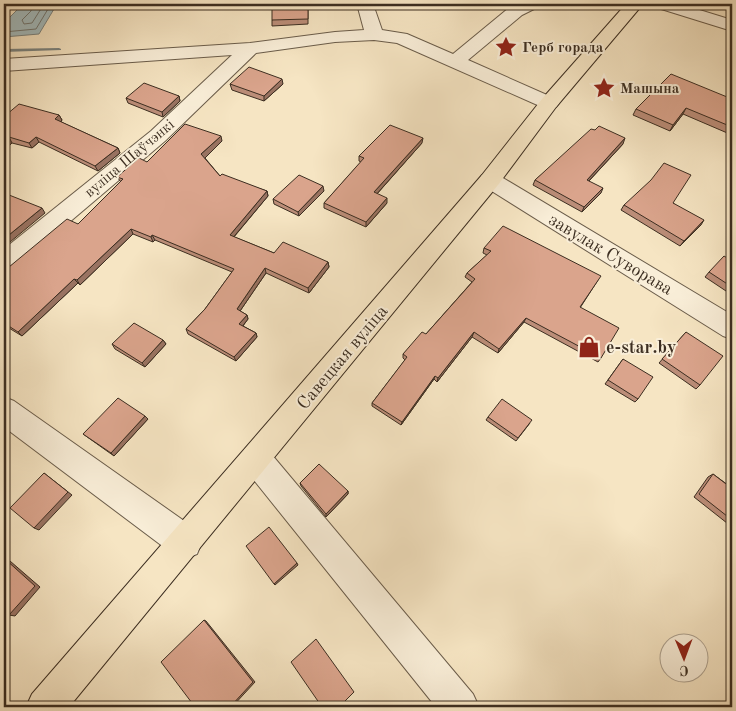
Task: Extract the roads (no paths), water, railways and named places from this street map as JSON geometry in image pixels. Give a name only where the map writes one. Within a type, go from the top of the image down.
[{"type":"main road","name":"Савецкая вуліца","points":[[45,707],[256,459],[490,180],[550,103],[635,4]]},
{"type":"street","points":[[365,4],[374,34]]},
{"type":"street","points":[[455,62],[516,11],[530,4]]},
{"type":"street","points":[[664,4],[732,26]]},
{"type":"street","points":[[4,65],[250,48],[374,34],[401,38],[550,103]]},
{"type":"street","name":"вуліца Шаўчэнкі","points":[[4,263],[158,136],[250,48]]},
{"type":"street","name":"завулак Суворава","points":[[490,180],[732,328]]},
{"type":"street","points":[[4,410],[185,542]]},
{"type":"street","points":[[256,459],[460,707]]},
{"type":"water","points":[[23,4],[57,4],[39,34],[4,37],[4,23]]},
{"type":"waterway","points":[[4,51],[59,49]]},
{"type":"place","name":"Герб горада","points":[[506,47]]},
{"type":"place","name":"Машына","points":[[604,88]]},
{"type":"place","name":"e-star.by","points":[[589,347]]}]
